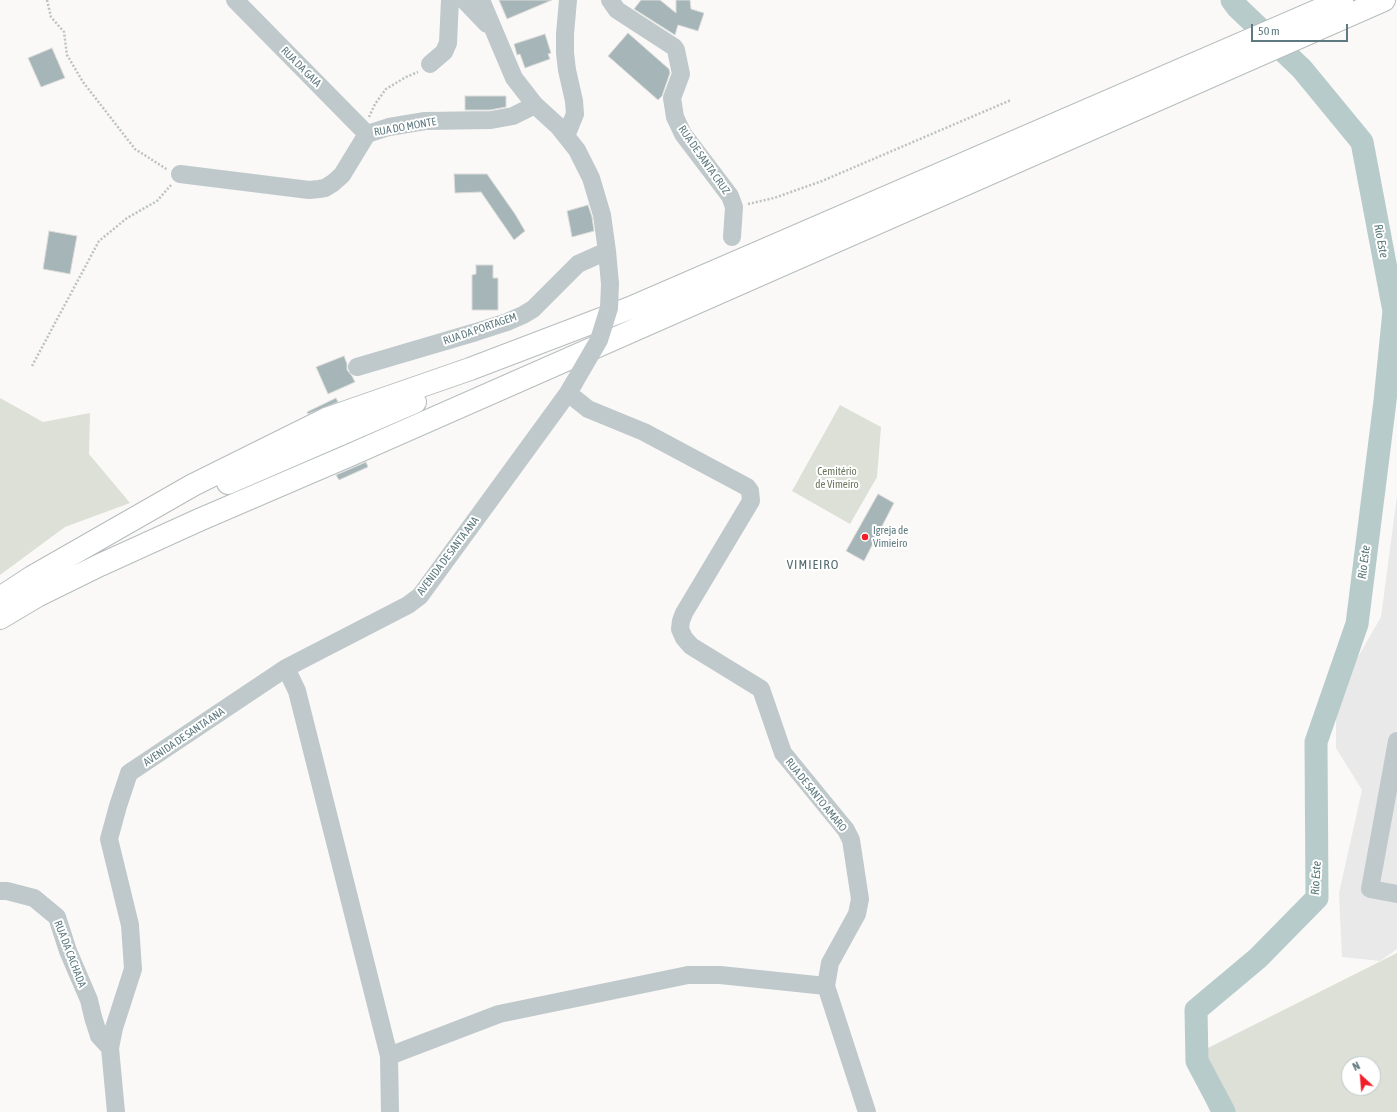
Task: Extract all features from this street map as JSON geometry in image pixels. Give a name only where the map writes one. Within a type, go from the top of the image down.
[{"type":"highway","points":[[0,618],[37,596],[93,568],[485,395],[1196,74],[1342,0]]},
{"type":"highway","points":[[0,598],[32,577],[193,485],[326,418],[470,369],[630,308],[1196,74],[1384,0]]},
{"type":"street","name":"RUA DA GAIA","points":[[235,0],[366,132]]},
{"type":"street","points":[[430,64],[444,52],[448,43],[450,0]]},
{"type":"street","points":[[464,0],[496,34]]},
{"type":"street","name":"AVENIDA DE SANTA ANA","points":[[116,1112],[110,1048],[114,1028],[133,969],[130,925],[109,839],[129,773],[286,668],[408,605],[420,596],[571,388],[599,340],[609,308],[610,284],[602,215],[591,178],[578,150],[558,126],[535,105],[514,78],[481,0]]},
{"type":"street","points":[[566,136],[575,114],[565,53],[568,0]]},
{"type":"street","name":"RUA DE SANTA CRUZ","points":[[610,0],[617,10],[674,47],[676,50],[682,74],[672,98],[675,117],[683,134],[730,196],[734,207],[732,236]]},
{"type":"street","name":"RUA DO MONTE","points":[[180,174],[309,190],[325,188],[342,175],[366,132],[425,121],[490,120],[513,116],[535,105]]},
{"type":"street","name":"RUA DA PORTAGEM","points":[[357,367],[476,332],[518,317],[533,309],[578,264],[607,251]]},
{"type":"street","name":"RUA DE SANTO AMARO","points":[[571,388],[588,409],[644,432],[747,487],[752,495],[752,501],[684,613],[680,629],[684,638],[691,646],[761,689],[783,753],[846,830],[851,840],[860,899],[857,914],[830,963],[826,986],[867,1112]]},
{"type":"street","points":[[286,668],[297,691],[389,1056],[390,1112]]},
{"type":"street","points":[[1397,741],[1370,889],[1397,894]]},
{"type":"street","name":"RUA DA CACHADA","points":[[0,891],[7,891],[34,898],[57,917],[68,951],[89,1000],[99,1036],[110,1048]]},
{"type":"street","points":[[389,1056],[499,1014],[688,975],[720,975],[826,986]]},
{"type":"path","points":[[32,366],[99,241],[127,218],[156,201],[180,174],[164,169],[135,149],[104,111],[83,82],[67,55],[64,32],[51,17],[47,0]]},
{"type":"path","points":[[366,132],[375,104],[386,89],[430,64]]},
{"type":"path","points":[[734,207],[774,198],[822,181],[1011,100]]},
{"type":"shaded area","points":[[1397,496],[1397,949],[1380,961],[1342,957],[1339,893],[1362,790],[1336,748],[1336,715],[1347,676],[1381,617]]},
{"type":"green space","points":[[0,398],[43,422],[90,413],[89,454],[130,503],[65,527],[0,575]]},
{"type":"green space","name":"Cemitério de Vimeiro","points":[[840,405],[881,427],[877,477],[850,524],[792,491]]},
{"type":"green space","points":[[1397,953],[1397,1112],[1210,1112],[1188,1058]]},
{"type":"building","points":[[499,0],[552,0],[507,19]]},
{"type":"building","points":[[641,0],[660,0],[676,13],[676,0],[690,0],[691,9],[704,13],[698,31],[678,25],[675,35],[634,9]]},
{"type":"building","points":[[628,33],[669,69],[670,73],[662,96],[658,100],[608,56]]},
{"type":"building","points":[[545,34],[551,53],[548,54],[550,59],[525,68],[520,54],[517,55],[514,44]]},
{"type":"building","points":[[52,48],[65,78],[41,87],[28,58]]},
{"type":"building","points":[[465,96],[506,96],[506,107],[490,110],[465,110]]},
{"type":"building","points":[[454,174],[487,174],[525,231],[514,240],[481,192],[455,193]]},
{"type":"building","points":[[588,205],[594,231],[572,237],[567,211]]},
{"type":"building","points":[[49,231],[77,236],[70,274],[43,269]]},
{"type":"building","points":[[476,265],[493,265],[493,278],[498,278],[498,310],[472,310],[472,275],[476,274]]},
{"type":"building","points":[[344,356],[347,364],[347,370],[355,382],[328,394],[316,367]]},
{"type":"building","points":[[336,398],[338,402],[308,414],[307,412]]},
{"type":"building","points":[[366,462],[368,467],[339,480],[336,475]]},
{"type":"building","name":"Igreja de Vimieiro","points":[[878,494],[894,503],[864,561],[846,551]]},
{"type":"waterway","name":"Rio Este","points":[[1224,1112],[1197,1061],[1196,1010],[1258,958],[1317,898],[1316,742],[1357,624],[1385,401],[1394,311],[1362,142],[1302,69],[1238,8],[1232,0]]},
{"type":"place","name":"Igreja de Vimieiro","points":[[865,537]]},
{"type":"district","name":"VIMIEIRO","points":[[813,565]]}]
